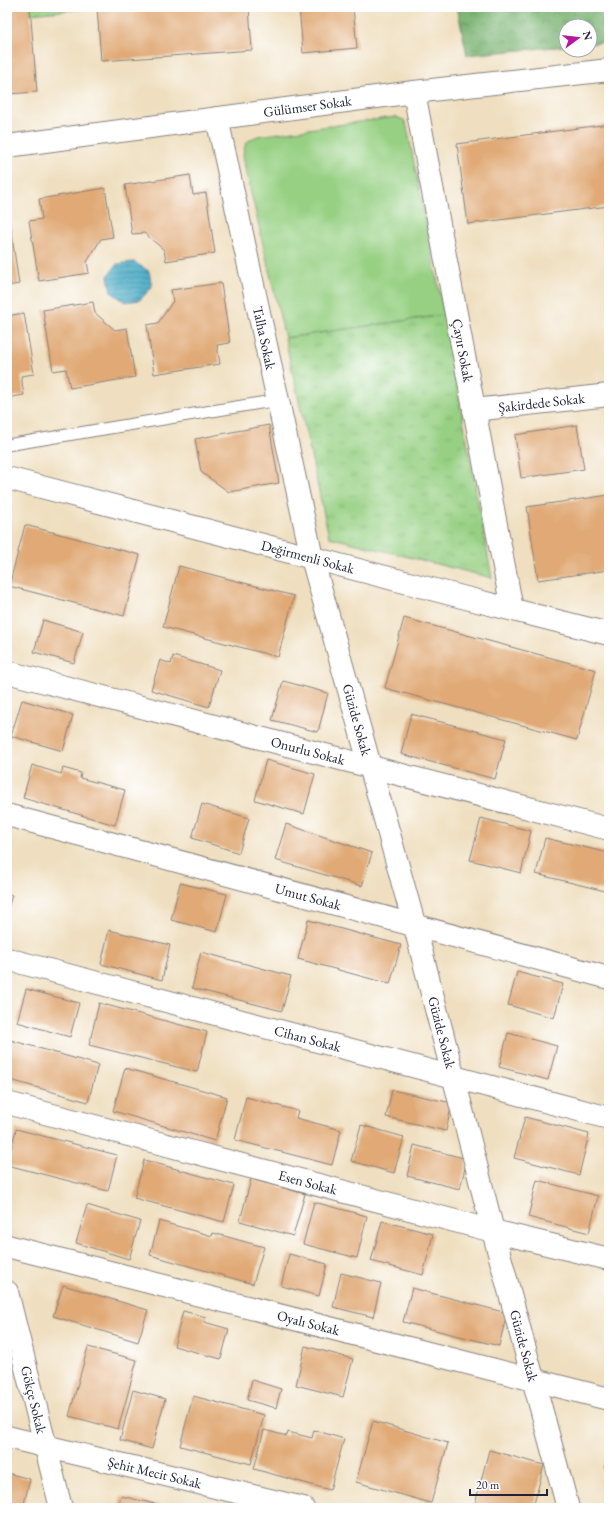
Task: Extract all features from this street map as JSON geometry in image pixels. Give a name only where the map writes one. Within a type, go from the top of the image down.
[{"type":"street","name":"Gülümser Sokak","points":[[7,146],[414,92],[609,70]]},
{"type":"street","name":"Çayır Sokak","points":[[414,92],[512,609]]},
{"type":"street","name":"Talha Sokak","points":[[217,118],[312,558]]},
{"type":"street","name":"Şakirdede Sokak","points":[[474,410],[609,395]]},
{"type":"street","name":"Değirmenli Sokak","points":[[7,478],[609,634]]},
{"type":"street","name":"Güzide Sokak","points":[[312,558],[415,927],[493,1231],[568,1508]]},
{"type":"street","name":"Onurlu Sokak","points":[[7,672],[609,829]]},
{"type":"street","name":"Umut Sokak","points":[[7,815],[415,927],[609,978]]},
{"type":"street","name":"Cihan Sokak","points":[[7,959],[609,1118]]},
{"type":"street","name":"Esen Sokak","points":[[7,1103],[493,1231],[609,1259]]},
{"type":"street","name":"Oyalı Sokak","points":[[7,1246],[609,1399]]},
{"type":"street","name":"Gökçe Sokak","points":[[7,1292],[61,1508]]},
{"type":"street","name":"Şehit Mecit Sokak","points":[[7,1437],[303,1508]]},
{"type":"lane","points":[[7,445],[278,400]]},
{"type":"green space","points":[[30,7],[103,7],[30,14]]},
{"type":"green space","points":[[457,7],[609,7],[609,42],[598,43],[598,18],[558,18],[558,47],[467,55]]},
{"type":"green space","points":[[395,117],[404,120],[407,127],[444,315],[285,338],[243,158],[246,144],[258,136]]},
{"type":"green space","points":[[444,315],[492,578],[329,537],[285,338]]},
{"type":"water","points":[[134,262],[149,271],[152,287],[140,300],[125,302],[111,292],[108,276],[117,264]]},
{"type":"building","points":[[7,7],[30,7],[37,92],[7,94]]},
{"type":"building","points":[[97,7],[249,7],[252,50],[101,61]]},
{"type":"building","points":[[299,7],[353,7],[357,48],[303,53]]},
{"type":"building","points":[[609,124],[609,206],[468,224],[457,144]]},
{"type":"building","points":[[190,175],[193,195],[206,193],[215,253],[166,261],[164,250],[144,233],[132,234],[125,185]]},
{"type":"building","points":[[105,188],[113,237],[101,239],[87,262],[89,273],[39,281],[29,221],[42,219],[39,199]]},
{"type":"building","points":[[10,223],[19,284],[7,286],[7,224]]},
{"type":"building","points":[[221,283],[230,343],[217,345],[220,364],[154,374],[147,325],[158,323],[173,301],[171,290]]},
{"type":"building","points":[[93,302],[95,313],[115,330],[127,328],[135,377],[70,388],[66,369],[53,371],[43,310]]},
{"type":"building","points":[[24,313],[34,374],[21,376],[24,395],[7,398],[7,316]]},
{"type":"building","points":[[269,425],[279,483],[229,492],[201,472],[195,439]]},
{"type":"building","points":[[577,425],[584,469],[521,478],[515,435]]},
{"type":"building","points":[[609,495],[609,570],[538,580],[527,507]]},
{"type":"building","points":[[25,525],[140,555],[124,616],[9,586]]},
{"type":"building","points":[[179,566],[294,596],[278,657],[163,627]]},
{"type":"building","points":[[404,618],[596,670],[577,740],[385,688]]},
{"type":"building","points":[[43,620],[83,632],[74,663],[34,652]]},
{"type":"building","points":[[173,656],[220,670],[209,707],[151,690],[160,660],[171,664]]},
{"type":"building","points":[[283,681],[328,693],[318,732],[272,720]]},
{"type":"building","points":[[22,700],[73,715],[63,751],[11,736]]},
{"type":"building","points":[[411,714],[506,739],[495,779],[401,754]]},
{"type":"building","points":[[266,760],[315,774],[304,814],[255,800]]},
{"type":"building","points":[[32,765],[61,774],[63,768],[81,773],[80,778],[125,790],[115,825],[23,798]]},
{"type":"building","points":[[202,804],[249,818],[239,853],[192,838]]},
{"type":"building","points":[[481,818],[531,831],[521,873],[470,860]]},
{"type":"building","points":[[286,824],[372,853],[362,886],[275,860]]},
{"type":"building","points":[[545,838],[609,853],[609,892],[536,874]]},
{"type":"building","points":[[180,883],[227,894],[217,932],[171,920]]},
{"type":"building","points":[[7,893],[12,895],[7,912]]},
{"type":"building","points":[[308,920],[401,945],[390,984],[298,959]]},
{"type":"building","points":[[109,930],[170,945],[162,980],[101,964]]},
{"type":"building","points":[[201,952],[291,976],[282,1011],[192,988]]},
{"type":"building","points":[[517,972],[563,984],[554,1018],[508,1005]]},
{"type":"building","points":[[26,989],[79,1003],[70,1037],[17,1022]]},
{"type":"building","points":[[99,1003],[207,1032],[197,1072],[89,1045]]},
{"type":"building","points":[[508,1033],[557,1046],[548,1080],[499,1067]]},
{"type":"building","points":[[7,1039],[98,1065],[88,1102],[7,1079]]},
{"type":"building","points":[[125,1068],[227,1097],[215,1141],[113,1111]]},
{"type":"building","points":[[392,1090],[452,1103],[446,1131],[386,1117]]},
{"type":"building","points":[[246,1097],[298,1111],[296,1118],[341,1130],[332,1165],[235,1140]]},
{"type":"building","points":[[525,1117],[589,1134],[579,1175],[514,1158]]},
{"type":"building","points":[[361,1125],[404,1137],[394,1173],[351,1161]]},
{"type":"building","points":[[16,1129],[117,1155],[108,1191],[7,1165]]},
{"type":"building","points":[[414,1145],[467,1159],[460,1189],[407,1176]]},
{"type":"building","points":[[144,1160],[234,1185],[224,1222],[134,1198]]},
{"type":"building","points":[[251,1179],[305,1194],[293,1236],[240,1221]]},
{"type":"building","points":[[537,1180],[598,1196],[589,1233],[528,1217]]},
{"type":"building","points":[[314,1202],[367,1216],[357,1258],[303,1244]]},
{"type":"building","points":[[87,1205],[140,1221],[129,1259],[76,1243]]},
{"type":"building","points":[[159,1221],[212,1236],[213,1233],[264,1247],[253,1284],[150,1255]]},
{"type":"building","points":[[382,1221],[433,1234],[423,1275],[371,1261]]},
{"type":"building","points":[[289,1254],[327,1264],[319,1296],[281,1286]]},
{"type":"building","points":[[341,1273],[381,1283],[373,1317],[333,1307]]},
{"type":"building","points":[[63,1285],[148,1310],[138,1342],[53,1316]]},
{"type":"building","points":[[412,1288],[507,1313],[499,1346],[403,1322]]},
{"type":"building","points":[[183,1311],[206,1317],[204,1322],[229,1329],[221,1359],[174,1346]]},
{"type":"building","points":[[305,1346],[353,1359],[343,1397],[296,1385]]},
{"type":"building","points":[[88,1347],[137,1360],[118,1429],[69,1416]]},
{"type":"building","points":[[252,1380],[281,1389],[276,1408],[247,1400]]},
{"type":"building","points":[[133,1390],[165,1399],[152,1449],[120,1440]]},
{"type":"building","points":[[7,1392],[11,1393],[8,1406],[7,1406]]},
{"type":"building","points":[[193,1396],[264,1415],[251,1464],[180,1446]]},
{"type":"building","points":[[373,1421],[448,1443],[431,1503],[356,1482]]},
{"type":"building","points":[[264,1430],[287,1436],[288,1432],[312,1438],[314,1430],[344,1439],[330,1490],[254,1469]]},
{"type":"building","points":[[489,1450],[544,1465],[533,1508],[474,1508]]},
{"type":"building","points":[[609,1452],[609,1469],[604,1468]]},
{"type":"building","points":[[7,1473],[30,1479],[23,1508],[7,1508]]},
{"type":"building","points":[[121,1496],[168,1507],[168,1508],[118,1508]]}]
